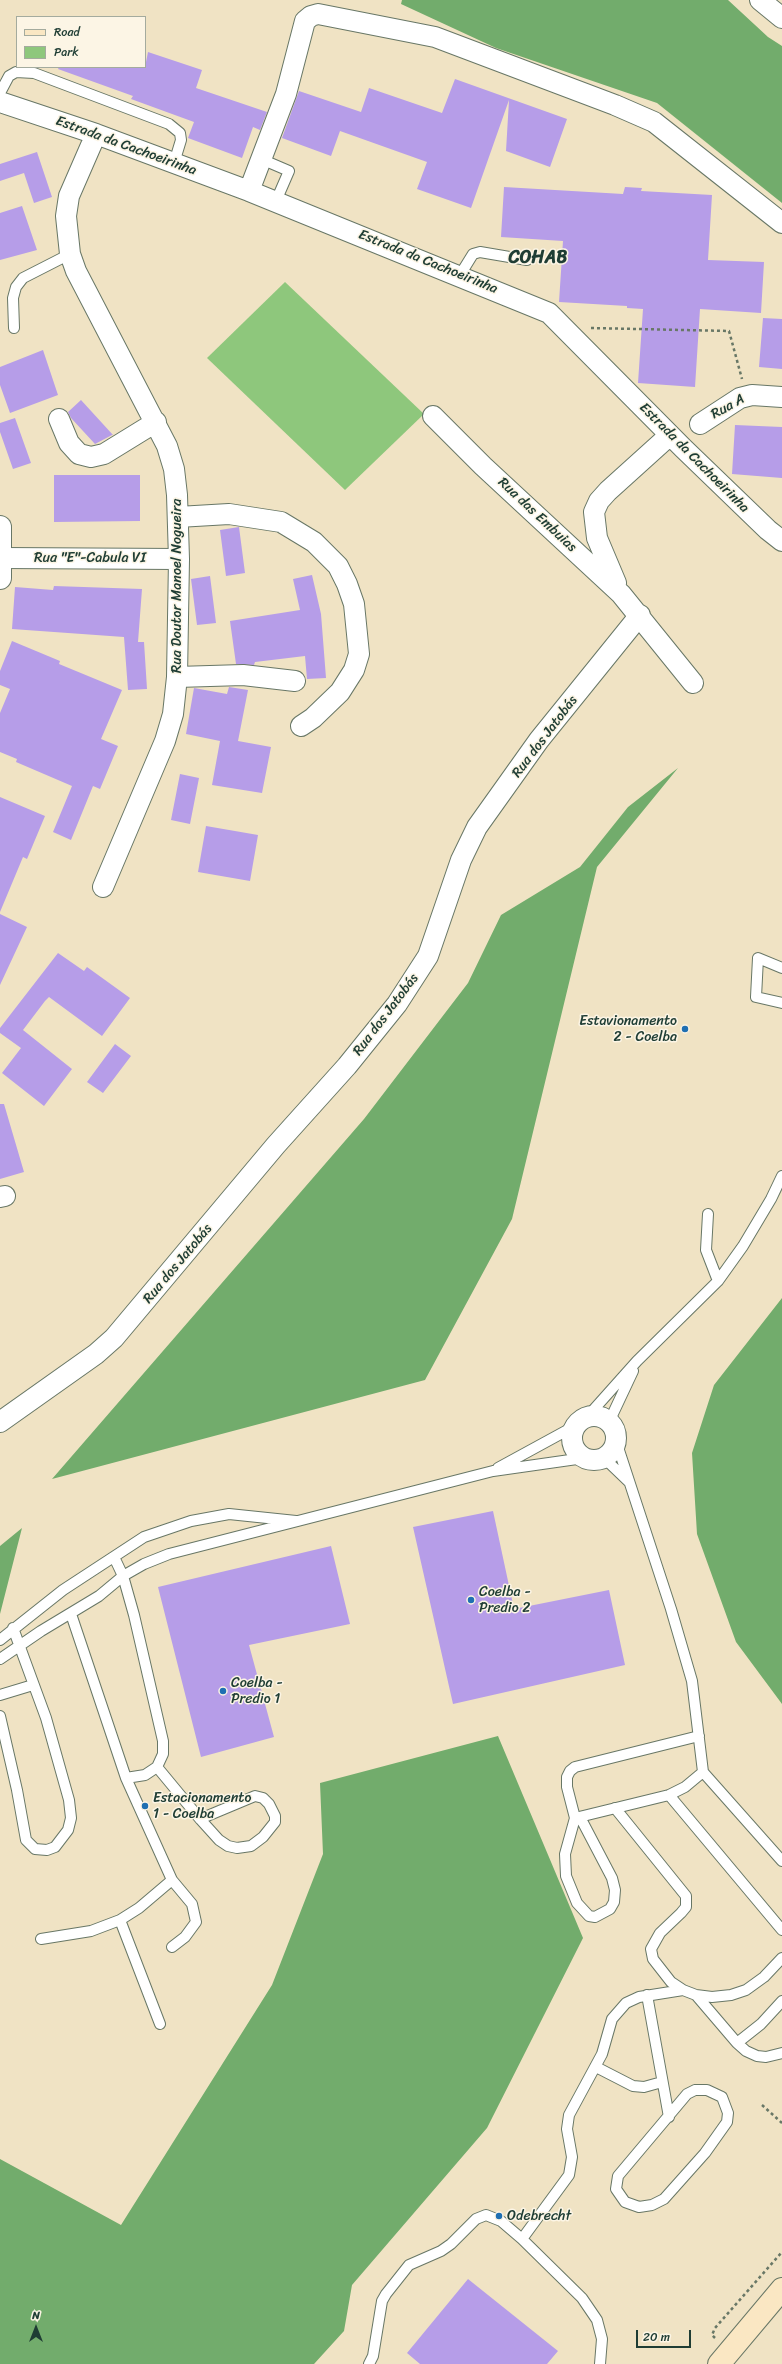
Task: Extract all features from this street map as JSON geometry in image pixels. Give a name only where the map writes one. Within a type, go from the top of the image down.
[{"type":"main road","points":[[719,2364],[782,2290]]},
{"type":"street","points":[[760,0],[782,18]]},
{"type":"street","points":[[249,191],[286,94],[305,21],[311,16],[326,15],[434,37],[654,122],[782,223]]},
{"type":"street","name":"Estrada da Cachoeirinha","points":[[0,102],[96,134],[276,201],[548,312],[670,435],[768,530],[782,541]]},
{"type":"street","name":"Rua Doutor Manoel Nogueira","points":[[96,134],[69,196],[66,216],[70,254],[114,344],[156,422],[167,446],[174,469],[178,517],[179,559],[177,677],[173,714],[165,741],[103,887]]},
{"type":"street","name":"Rua A","points":[[700,424],[729,404],[747,396],[767,394],[782,397]]},
{"type":"street","name":"Rua das Embuias","points":[[433,416],[621,594],[640,615]]},
{"type":"street","points":[[59,419],[69,443],[79,454],[91,457],[104,454],[156,422]]},
{"type":"street","points":[[621,594],[597,538],[594,512],[599,501],[608,491],[670,435]]},
{"type":"street","points":[[178,517],[229,514],[281,522],[314,542],[338,566],[354,604],[359,654],[354,670],[340,692],[317,714],[301,726]]},
{"type":"street","points":[[0,527],[1,568]]},
{"type":"street","name":"Rua \"E\"-Cabula VI","points":[[1,568],[179,559]]},
{"type":"street","points":[[640,615],[693,683]]},
{"type":"street","name":"Rua dos Jatobás","points":[[0,1422],[96,1354],[124,1327],[276,1145],[347,1066],[397,1004],[428,956],[461,860],[477,827],[539,740],[640,615]]},
{"type":"street","points":[[177,677],[243,676],[295,681]]},
{"type":"street","points":[[595,1416],[609,1422],[613,1428],[616,1441],[614,1448],[604,1458],[591,1460],[584,1458],[574,1447],[572,1433],[581,1422],[595,1416]]},
{"type":"lane","points":[[0,93],[9,76],[16,72],[34,73],[169,124],[180,133],[181,140],[174,163]]},
{"type":"lane","points":[[261,159],[289,171],[276,201]]},
{"type":"lane","points":[[460,275],[473,254],[480,252],[527,260]]},
{"type":"lane","points":[[14,328],[13,298],[19,283],[23,278],[70,254]]},
{"type":"lane","points":[[782,968],[758,958],[756,997],[782,1003]]},
{"type":"lane","points":[[493,1471],[581,1422],[637,1362],[718,1281],[755,1226],[782,1176]]},
{"type":"lane","points":[[708,1214],[706,1250],[718,1281]]},
{"type":"lane","points":[[609,1422],[637,1362]]},
{"type":"lane","points":[[616,1441],[631,1483],[692,1681],[703,1772],[782,1861]]},
{"type":"lane","points":[[0,1659],[19,1644],[99,1596],[123,1576],[144,1564],[169,1554],[302,1522],[493,1471],[584,1458]]},
{"type":"lane","points":[[604,1458],[631,1483]]},
{"type":"lane","points":[[0,1640],[13,1628],[63,1590],[144,1537],[191,1521],[229,1514],[259,1516],[302,1522]]},
{"type":"lane","points":[[114,1557],[123,1576],[163,1741],[163,1754],[157,1767],[145,1775],[126,1778]]},
{"type":"lane","points":[[71,1614],[126,1778],[172,1880],[192,1904],[196,1922],[185,1937],[172,1947]]},
{"type":"lane","points":[[0,1716],[16,1783],[26,1840],[35,1849],[47,1850],[55,1847],[62,1840],[68,1830],[71,1818],[69,1800],[46,1718],[13,1628]]},
{"type":"lane","points":[[0,1695],[33,1685]]},
{"type":"lane","points":[[577,1818],[565,1854],[566,1876],[577,1903],[588,1916],[595,1917],[610,1909],[614,1902],[615,1890],[612,1878],[577,1818],[567,1777],[570,1771],[576,1767],[699,1736]]},
{"type":"lane","points":[[157,1767],[200,1819],[219,1840],[237,1848],[251,1846],[263,1837],[275,1822],[275,1816],[269,1804],[263,1798],[255,1796],[200,1819]]},
{"type":"lane","points":[[577,1818],[669,1795],[685,1787],[703,1772]]},
{"type":"lane","points":[[669,1795],[782,1930]]},
{"type":"lane","points":[[615,1808],[686,1896],[686,1906],[682,1913],[660,1933],[651,1949],[653,1959],[660,1969],[683,1990],[696,1995],[712,1997],[731,1995],[746,1990],[764,1977],[781,1960]]},
{"type":"lane","points":[[41,1939],[91,1931],[120,1920],[139,1908],[172,1880]]},
{"type":"lane","points":[[120,1920],[160,2024]]},
{"type":"lane","points":[[522,2239],[569,2175],[572,2157],[567,2129],[569,2115],[596,2067],[612,2018],[626,2003],[647,1995],[683,1990]]},
{"type":"lane","points":[[647,1995],[669,2117]]},
{"type":"lane","points":[[696,1995],[737,2043],[757,2056],[766,2057],[782,2054]]},
{"type":"lane","points":[[737,2043],[762,2024],[782,2000]]},
{"type":"lane","points":[[596,2067],[633,2086],[644,2087],[662,2082]]},
{"type":"lane","points":[[695,2090],[707,2090],[722,2097],[728,2113],[727,2122],[705,2153],[664,2199],[652,2205],[639,2207],[625,2202],[616,2189],[618,2176],[669,2117],[687,2094],[695,2090]]},
{"type":"lane","points":[[369,2364],[373,2356],[382,2301],[386,2294],[409,2265],[446,2248],[476,2219],[486,2215],[501,2221],[522,2239],[582,2298],[597,2320],[602,2339],[600,2364]]},
{"type":"path","points":[[565,328],[729,331],[747,396]]},
{"type":"path","points":[[762,2106],[782,2123]]},
{"type":"path","points":[[712,2335],[719,2323],[782,2252]]},
{"type":"green space","points":[[402,0],[728,0],[768,37],[782,46],[782,203],[657,103],[496,48],[401,4]]},
{"type":"green space","points":[[285,282],[424,414],[345,490],[207,358]]},
{"type":"green space","points":[[678,768],[597,867],[512,1219],[425,1380],[52,1479],[364,1119],[468,983],[501,915],[580,867],[628,807]]},
{"type":"green space","points":[[782,1298],[782,1704],[736,1642],[697,1534],[692,1453],[714,1385]]},
{"type":"green space","points":[[22,1528],[0,1614],[0,1546]]},
{"type":"green space","points":[[498,1736],[583,1938],[487,2128],[352,2285],[344,2331],[314,2364],[0,2364],[0,2159],[121,2225],[272,1985],[323,1854],[320,1783]]},
{"type":"building","points":[[148,52],[202,70],[196,88],[267,112],[260,130],[253,127],[242,158],[188,138],[194,122],[131,99],[133,96],[58,69],[146,68]]},
{"type":"building","points":[[455,79],[567,119],[550,167],[506,151],[509,100],[471,208],[417,189],[427,162],[340,131],[331,156],[282,138],[299,91],[361,112],[369,88],[442,113]]},
{"type":"building","points":[[37,152],[52,197],[34,203],[24,173],[0,181],[0,164]]},
{"type":"building","points":[[504,187],[623,194],[625,187],[642,188],[641,191],[712,195],[708,260],[764,262],[761,313],[700,309],[695,387],[638,383],[643,309],[627,308],[627,306],[559,302],[563,241],[501,237]]},
{"type":"building","points":[[22,206],[37,250],[0,260],[0,213]]},
{"type":"building","points":[[763,318],[782,319],[782,369],[759,367]]},
{"type":"building","points":[[43,350],[58,395],[10,413],[0,385],[0,367]]},
{"type":"building","points":[[81,400],[113,435],[95,444],[71,418],[68,412]]},
{"type":"building","points":[[15,418],[31,463],[13,469],[0,432],[0,423]]},
{"type":"building","points":[[735,425],[782,427],[782,478],[732,474]]},
{"type":"building","points":[[54,475],[140,475],[140,521],[54,522]]},
{"type":"building","points":[[239,527],[245,573],[226,576],[220,530]]},
{"type":"building","points":[[312,575],[321,614],[326,678],[307,679],[305,656],[255,662],[254,665],[236,664],[230,621],[300,610],[293,579]]},
{"type":"building","points":[[210,576],[216,623],[197,625],[191,579]]},
{"type":"building","points":[[54,586],[142,589],[138,642],[144,642],[147,689],[128,690],[124,637],[12,629],[15,587],[53,590]]},
{"type":"building","points":[[12,641],[60,661],[59,664],[122,690],[101,739],[118,746],[100,789],[93,786],[71,840],[53,832],[72,786],[16,762],[17,759],[0,752],[0,713],[10,689],[0,685],[0,671]]},
{"type":"building","points":[[229,687],[248,690],[238,741],[271,747],[262,793],[212,785],[220,741],[186,734],[194,688],[227,694]]},
{"type":"building","points":[[180,774],[199,778],[190,824],[171,820]]},
{"type":"building","points":[[0,797],[45,816],[27,859],[23,857],[0,912]]},
{"type":"building","points":[[206,826],[258,835],[250,881],[198,872]]},
{"type":"building","points":[[0,914],[27,927],[0,985]]},
{"type":"building","points":[[58,953],[84,971],[87,967],[130,998],[102,1036],[49,997],[45,1001],[23,1030],[72,1069],[44,1106],[2,1073],[21,1048],[0,1033],[0,1028]]},
{"type":"building","points":[[115,1044],[131,1056],[103,1093],[87,1082]]},
{"type":"building","points":[[0,1104],[4,1104],[24,1172],[0,1179]]},
{"type":"building","name":"Coelba - Predio 2","points":[[493,1511],[514,1609],[609,1590],[625,1665],[453,1704],[413,1527]]},
{"type":"building","name":"Coelba - Predio 1","points":[[331,1546],[350,1624],[249,1645],[274,1737],[201,1757],[158,1587]]},
{"type":"building","points":[[468,2279],[558,2351],[547,2364],[420,2364],[407,2353]]},
{"type":"place","name":"Estavionamento 2 - Coelba","points":[[685,1029]]},
{"type":"place","name":"Coelba - Predio 2","points":[[471,1600]]},
{"type":"place","name":"Coelba - Predio 1","points":[[223,1691]]},
{"type":"place","name":"Estacionamento 1 - Coelba","points":[[145,1806]]},
{"type":"place","name":"Odebrecht","points":[[499,2216]]},
{"type":"district","name":"COHAB","points":[[538,258]]}]
